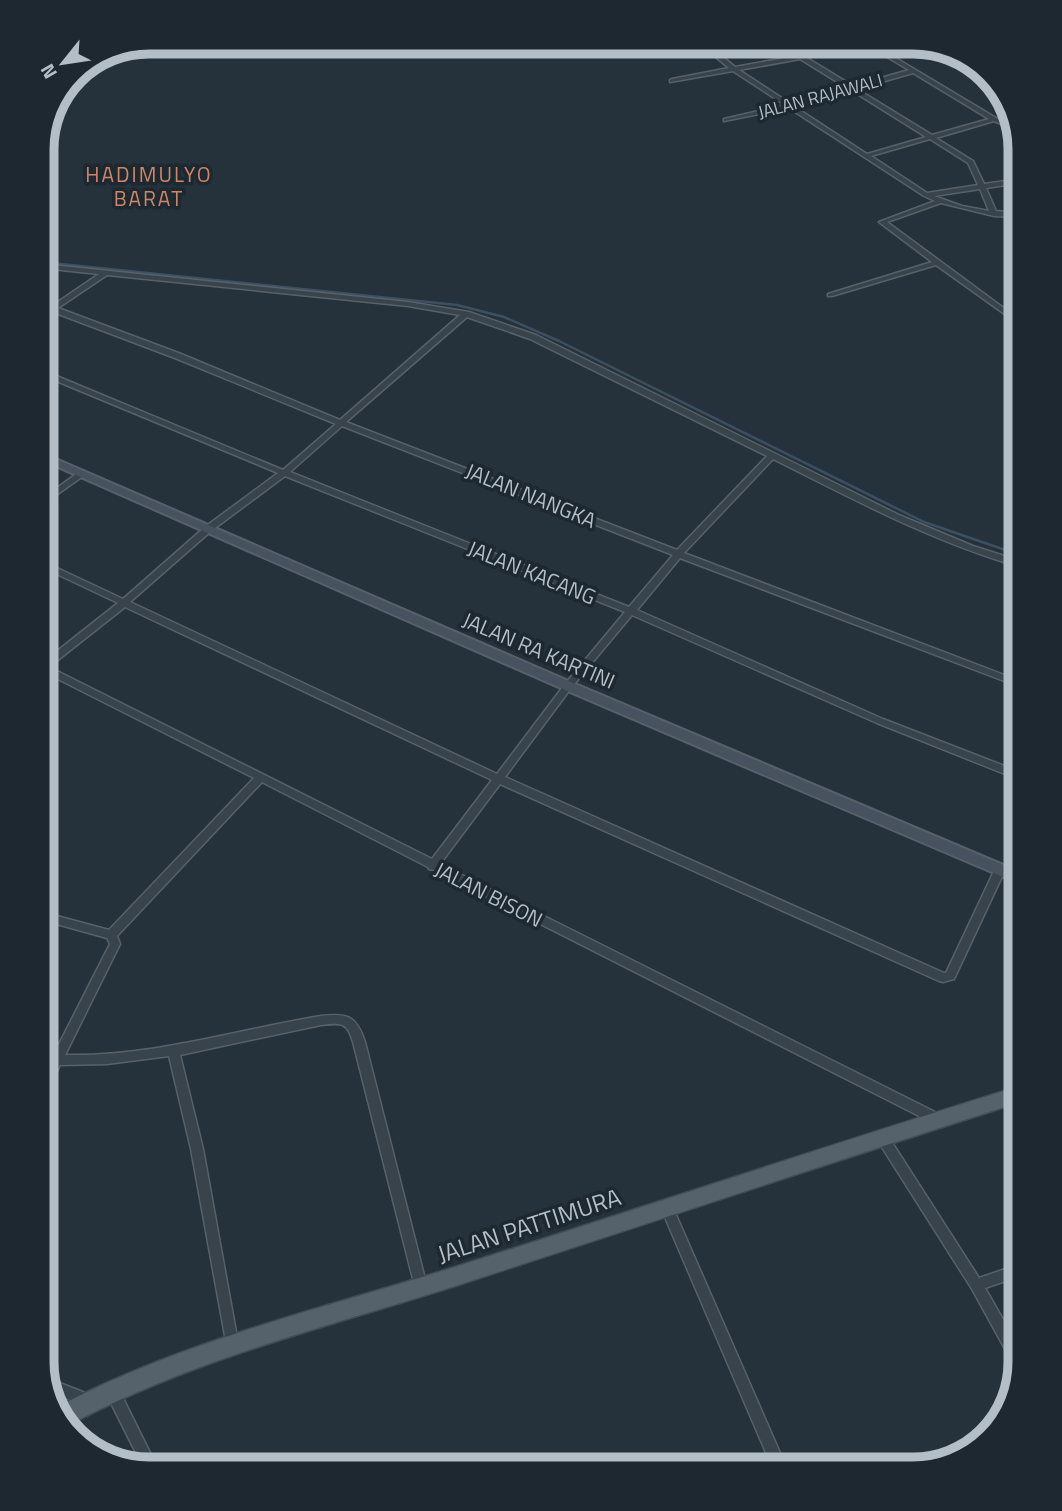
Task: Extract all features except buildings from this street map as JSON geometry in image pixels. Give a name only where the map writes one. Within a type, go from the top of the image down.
[{"type":"main road","name":"JALAN RA KARTINI","points":[[54,461],[568,686],[1008,873]]},
{"type":"main road","name":"JALAN PATTIMURA","points":[[69,1412],[111,1390],[232,1343],[421,1287],[1008,1098]]},
{"type":"street","points":[[715,54],[736,71],[926,195],[939,202],[1008,215]]},
{"type":"street","points":[[795,54],[971,162],[994,214]]},
{"type":"street","points":[[885,54],[1004,123]]},
{"type":"street","points":[[672,81],[800,57]]},
{"type":"street","name":"JALAN RAJAWALI","points":[[726,120],[790,106],[913,71]]},
{"type":"street","points":[[866,156],[994,119]]},
{"type":"street","points":[[926,195],[1008,183]]},
{"type":"street","points":[[939,202],[882,221],[1008,314]]},
{"type":"street","points":[[830,295],[936,263]]},
{"type":"street","points":[[54,267],[408,304],[466,314],[533,337],[921,529],[1008,560]]},
{"type":"street","points":[[54,308],[106,273]]},
{"type":"street","name":"JALAN NANGKA","points":[[54,310],[178,356],[341,423],[678,554],[1008,679]]},
{"type":"street","points":[[54,658],[125,603],[208,528],[284,473],[466,314]]},
{"type":"street","name":"JALAN KACANG","points":[[54,377],[284,473],[632,611],[867,715],[1008,771]]},
{"type":"street","points":[[433,866],[568,686],[678,554],[772,455]]},
{"type":"street","points":[[54,494],[82,474]]},
{"type":"street","points":[[54,570],[497,778],[943,978],[950,976],[1000,870]]},
{"type":"street","name":"JALAN BISON","points":[[54,673],[937,1119]]},
{"type":"street","points":[[111,935],[260,778]]},
{"type":"street","points":[[54,919],[111,935]]},
{"type":"street","points":[[54,1066],[115,948],[111,935]]},
{"type":"street","points":[[54,1059],[114,1061],[289,1027],[340,1019],[349,1022],[359,1042],[421,1287]]},
{"type":"street","points":[[173,1051],[197,1149],[232,1343]]},
{"type":"street","points":[[882,1137],[976,1285],[1008,1341]]},
{"type":"street","points":[[667,1208],[775,1457]]},
{"type":"street","points":[[976,1285],[1008,1274]]},
{"type":"street","points":[[58,1388],[89,1401]]},
{"type":"street","points":[[111,1390],[145,1457]]},
{"type":"waterway","points":[[54,263],[457,305],[504,317],[559,341],[924,522],[1008,551]]},
{"type":"district","name":"HADIMULYO BARAT","points":[[149,186]]}]
